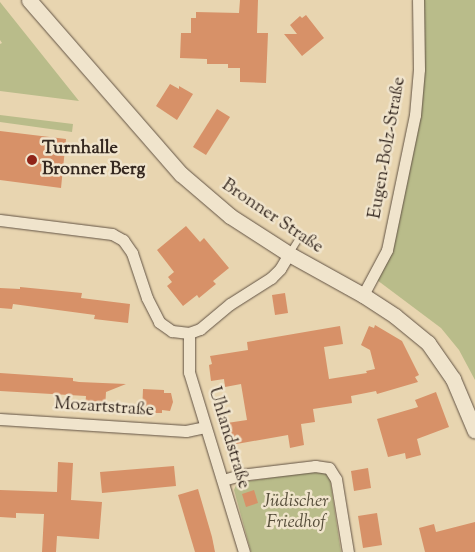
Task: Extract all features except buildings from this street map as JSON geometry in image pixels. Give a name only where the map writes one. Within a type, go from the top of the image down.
[{"type":"street","name":"Bronner Straße","points":[[29,0],[181,174],[230,216],[293,248],[395,316],[428,343],[453,379],[475,431]]},
{"type":"street","name":"Eugen-Bolz-Straße","points":[[363,295],[387,250],[415,115],[418,69],[418,0]]},
{"type":"street","points":[[0,220],[112,234],[123,240],[132,252],[154,315],[159,322],[172,331],[189,333],[200,329],[230,304],[271,278],[280,269],[293,248]]},
{"type":"street","name":"Uhlandstraße","points":[[189,333],[190,372],[244,552]]},
{"type":"street","name":"Mozartstraße","points":[[0,419],[186,432],[205,426]]},
{"type":"street","points":[[223,480],[240,475],[316,466],[329,468],[336,478],[348,552]]},
{"type":"green space","points":[[422,0],[475,0],[475,380],[459,350],[441,328],[377,280],[419,115]]},
{"type":"green space","points":[[0,2],[79,101],[0,91],[0,44],[2,43],[0,40]]},
{"type":"green space","points":[[0,115],[73,124],[72,132],[0,122]]},
{"type":"green space","name":"Jüdischer Friedhof","points":[[316,471],[326,474],[330,479],[341,552],[251,552],[234,490],[236,485],[242,482]]},
{"type":"place","name":"Turnhalle Bronner Berg","points":[[32,160]]}]
